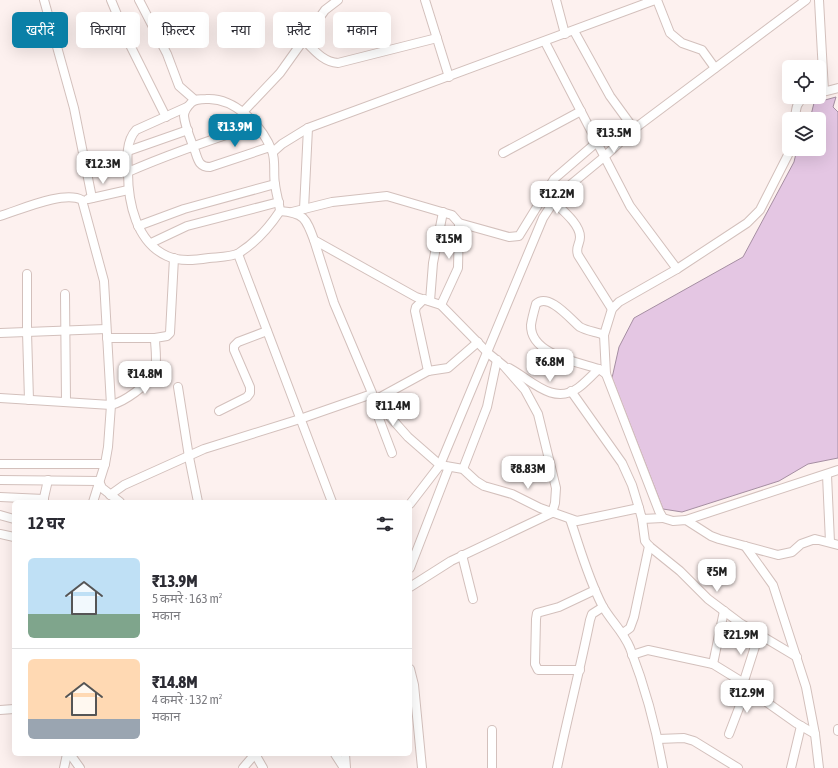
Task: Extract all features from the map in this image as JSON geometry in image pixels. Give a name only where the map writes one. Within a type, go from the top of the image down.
[{"type":"street","points":[[44,0],[74,108],[92,198]]},
{"type":"street","points":[[111,0],[128,41],[166,117]]},
{"type":"street","points":[[139,0],[167,54],[180,86],[194,100]]},
{"type":"street","points":[[324,12],[338,0]]},
{"type":"street","points":[[425,0],[449,77]]},
{"type":"street","points":[[556,0],[566,34]]},
{"type":"street","points":[[187,108],[136,130],[132,134],[128,151],[128,190],[138,226],[151,243],[167,256],[192,260],[238,254],[272,222],[280,211],[271,150],[256,125],[243,112],[228,103],[210,99],[194,100],[187,108],[184,116],[199,163],[204,167],[210,167],[271,150],[308,128],[656,0],[670,33],[682,44],[702,50],[715,68]]},
{"type":"street","points":[[412,501],[440,465],[543,218],[553,201],[604,158],[634,129],[806,0]]},
{"type":"street","points":[[819,0],[821,60]]},
{"type":"street","points":[[574,31],[610,96],[634,129]]},
{"type":"street","points":[[312,48],[322,58],[331,63],[338,63],[437,38]]},
{"type":"street","points":[[545,42],[630,206],[677,269]]},
{"type":"street","points":[[243,112],[280,73],[298,48]]},
{"type":"street","points":[[826,91],[838,88]]},
{"type":"street","points":[[503,154],[580,111]]},
{"type":"street","points":[[128,172],[136,166],[256,125]]},
{"type":"street","points":[[304,209],[308,128]]},
{"type":"street","points":[[128,151],[188,130]]},
{"type":"street","points":[[292,212],[332,202],[388,196],[452,215],[459,223],[509,237],[519,236],[554,179],[596,142]]},
{"type":"street","points":[[663,518],[606,374],[604,335],[612,309],[619,302],[677,269],[737,232],[760,210],[787,156]]},
{"type":"street","points":[[138,226],[184,209],[275,184]]},
{"type":"street","points":[[82,200],[128,190]]},
{"type":"street","points":[[0,216],[59,198],[76,196],[82,200],[102,271],[111,405],[108,447],[105,464],[94,500]]},
{"type":"street","points":[[553,201],[578,228],[580,236],[576,248],[578,256],[612,309]]},
{"type":"street","points":[[151,243],[187,226],[279,202]]},
{"type":"street","points":[[280,211],[292,212],[302,216],[308,222],[334,303],[375,399],[378,416],[392,452]]},
{"type":"street","points":[[427,300],[432,263],[444,212]]},
{"type":"street","points":[[441,305],[458,268],[459,223]]},
{"type":"street","points":[[314,240],[398,287],[441,305],[488,353],[504,366],[544,392],[553,394],[577,389],[598,369]]},
{"type":"street","points":[[238,254],[331,500]]},
{"type":"street","points":[[107,338],[155,338],[167,336],[170,333],[174,258]]},
{"type":"street","points":[[27,274],[29,400]]},
{"type":"street","points":[[65,294],[66,402]]},
{"type":"street","points":[[427,300],[418,305],[415,311],[428,371]]},
{"type":"street","points":[[604,335],[580,326],[561,309],[549,302],[543,301],[536,304],[531,326],[536,342],[547,351],[598,369],[606,374]]},
{"type":"street","points":[[0,333],[106,329]]},
{"type":"street","points":[[219,411],[247,397],[250,393],[250,387],[234,350],[234,346],[238,342],[267,331]]},
{"type":"street","points":[[0,398],[111,405],[119,403],[131,395],[154,373],[156,364],[155,338]]},
{"type":"street","points":[[110,495],[124,485],[222,443],[300,419],[375,399],[428,371],[448,368],[478,342]]},
{"type":"street","points":[[463,469],[487,407],[497,360]]},
{"type":"street","points":[[412,584],[462,555],[552,513],[555,503],[556,488],[538,414],[525,390],[504,366]]},
{"type":"street","points":[[178,388],[198,500]]},
{"type":"street","points":[[571,391],[622,463],[632,484],[642,519],[645,540],[649,546],[680,570],[708,599],[758,634],[797,657]]},
{"type":"street","points":[[375,399],[408,437],[440,465],[463,469],[484,486],[512,494],[552,513],[570,519],[583,521],[639,508]]},
{"type":"street","points":[[0,464],[105,464]]},
{"type":"street","points":[[412,563],[449,467]]},
{"type":"street","points":[[642,519],[663,518],[673,521],[686,520],[827,475],[838,470]]},
{"type":"street","points":[[686,520],[711,536],[778,555],[792,552],[806,541],[814,539],[834,544],[827,475]]},
{"type":"street","points":[[0,480],[99,480]]},
{"type":"street","points":[[0,497],[43,500],[48,480]]},
{"type":"street","points":[[99,480],[102,488],[117,500]]},
{"type":"street","points":[[0,515],[12,518]]},
{"type":"street","points":[[570,519],[595,590],[603,607],[623,633],[632,655],[650,708],[658,739],[663,768]]},
{"type":"street","points":[[0,534],[12,537]]},
{"type":"street","points":[[623,633],[630,628],[634,617],[649,546]]},
{"type":"street","points":[[745,546],[773,585],[806,687],[815,734],[819,768]]},
{"type":"street","points":[[462,555],[473,599]]},
{"type":"street","points":[[580,670],[538,670],[535,664],[536,619],[541,610],[560,607],[595,590]]},
{"type":"street","points":[[557,768],[590,620],[592,614],[603,607]]},
{"type":"street","points":[[713,664],[724,611]]},
{"type":"street","points":[[729,734],[745,685],[758,634]]},
{"type":"street","points":[[632,655],[648,650],[713,664],[745,685],[801,726],[815,734]]},
{"type":"street","points":[[412,676],[422,768]]},
{"type":"street","points":[[0,710],[12,709]]},
{"type":"street","points":[[791,768],[801,726]]},
{"type":"street","points":[[492,730],[492,768]]},
{"type":"street","points":[[658,739],[684,738],[694,741],[738,768]]},
{"type":"street","points":[[64,768],[67,756]]},
{"type":"street","points":[[71,756],[80,768]]},
{"type":"street","points":[[243,768],[253,756]]},
{"type":"street","points":[[256,756],[263,768]]},
{"type":"street","points":[[336,756],[345,768]]},
{"type":"street","points":[[345,756],[345,768]]},
{"type":"shaded area","points":[[836,97],[833,107],[838,112],[838,458],[808,464],[779,481],[682,512],[663,509],[612,378],[619,347],[634,318],[743,257],[794,162],[795,156],[826,156],[826,112],[812,112],[814,104],[826,104],[826,100]]}]
